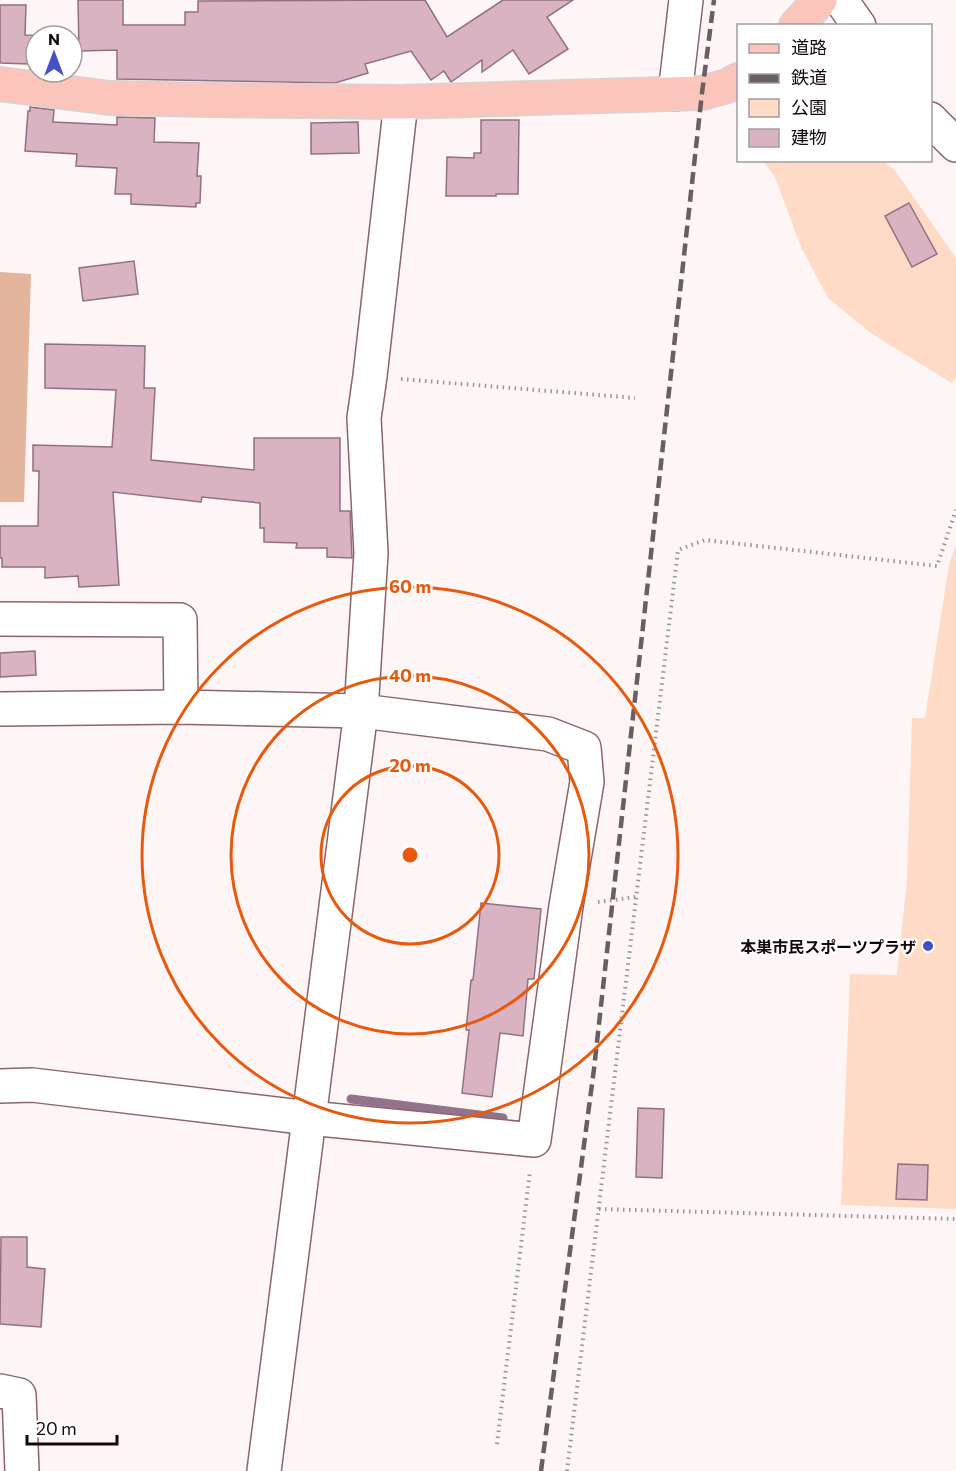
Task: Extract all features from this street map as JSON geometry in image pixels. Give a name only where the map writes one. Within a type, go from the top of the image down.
[{"type":"main road","points":[[798,24],[820,0]]},
{"type":"main road","points":[[0,84],[110,98],[401,102],[702,93],[728,86],[737,81]]},
{"type":"street","points":[[675,94],[686,0]]},
{"type":"street","points":[[841,0],[858,24]]},
{"type":"street","points":[[264,1471],[360,711],[371,553],[364,418],[401,102]]},
{"type":"street","points":[[932,121],[956,145]]},
{"type":"street","points":[[0,619],[180,620],[181,708]]},
{"type":"street","points":[[0,709],[51,707],[360,711],[548,734],[584,748],[587,782],[566,906],[534,1140],[309,1118],[32,1085],[0,1086]]},
{"type":"street","points":[[0,1391],[19,1395],[22,1471]]},
{"type":"path","points":[[370,376],[635,398]]},
{"type":"path","points":[[567,1471],[678,550],[705,540],[937,566],[956,510]]},
{"type":"path","points":[[496,1444],[534,1140]]},
{"type":"path","points":[[599,1209],[956,1219]]},
{"type":"green space","points":[[764,162],[884,162],[894,169],[956,258],[956,377],[952,383],[872,334],[828,298],[801,247],[775,177]]},
{"type":"green space","name":"本巣市民スポーツプラザ","points":[[956,545],[956,1209],[841,1205],[850,974],[897,975],[907,880],[912,718],[925,718],[949,565]]},
{"type":"shaded area","points":[[0,272],[31,274],[24,502],[0,502]]},
{"type":"building","points":[[78,0],[123,0],[123,25],[185,25],[185,12],[198,12],[198,1],[425,0],[447,37],[503,0],[573,0],[547,17],[568,49],[529,74],[513,50],[482,72],[482,60],[451,82],[444,71],[431,80],[411,51],[365,64],[368,73],[335,83],[117,79],[117,50],[84,51],[84,24],[78,24]]},
{"type":"building","points":[[0,5],[26,5],[24,64],[0,63]]},
{"type":"building","points":[[30,107],[54,110],[53,122],[117,125],[117,117],[155,118],[154,142],[199,143],[197,176],[201,176],[200,203],[196,203],[196,207],[131,204],[131,194],[115,194],[117,168],[76,166],[77,154],[25,151]]},
{"type":"building","points":[[481,120],[519,120],[518,194],[446,196],[447,157],[474,158],[474,153],[481,153]]},
{"type":"building","points":[[358,122],[359,153],[311,154],[311,123]]},
{"type":"building","points":[[909,203],[937,254],[912,267],[885,216]]},
{"type":"building","points":[[134,261],[138,294],[83,301],[79,268]]},
{"type":"building","points":[[45,344],[145,346],[144,388],[155,388],[151,460],[254,470],[254,438],[340,438],[340,511],[350,511],[352,558],[327,557],[327,548],[296,548],[297,543],[264,542],[264,528],[260,528],[260,503],[202,497],[201,502],[113,492],[119,585],[79,587],[78,576],[45,578],[45,567],[2,567],[0,526],[38,526],[39,471],[33,471],[33,445],[112,447],[116,390],[45,388]]},
{"type":"building","points":[[35,651],[36,675],[0,677],[0,653]]},
{"type":"building","points":[[481,903],[541,909],[534,979],[528,979],[523,1036],[500,1033],[492,1097],[462,1093],[469,1030],[466,1030],[471,980],[473,980]]},
{"type":"building","points":[[638,1108],[664,1109],[662,1178],[636,1177]]},
{"type":"building","points":[[898,1164],[928,1165],[927,1200],[896,1199]]},
{"type":"building","points":[[1,1237],[27,1237],[27,1267],[45,1269],[41,1327],[0,1324]]},
{"type":"waterway","points":[[351,1099],[503,1118]]},
{"type":"railway","points":[[541,1471],[594,1069],[714,0]]},
{"type":"place","name":"本巣市民スポーツプラザ","points":[[928,946]]}]
